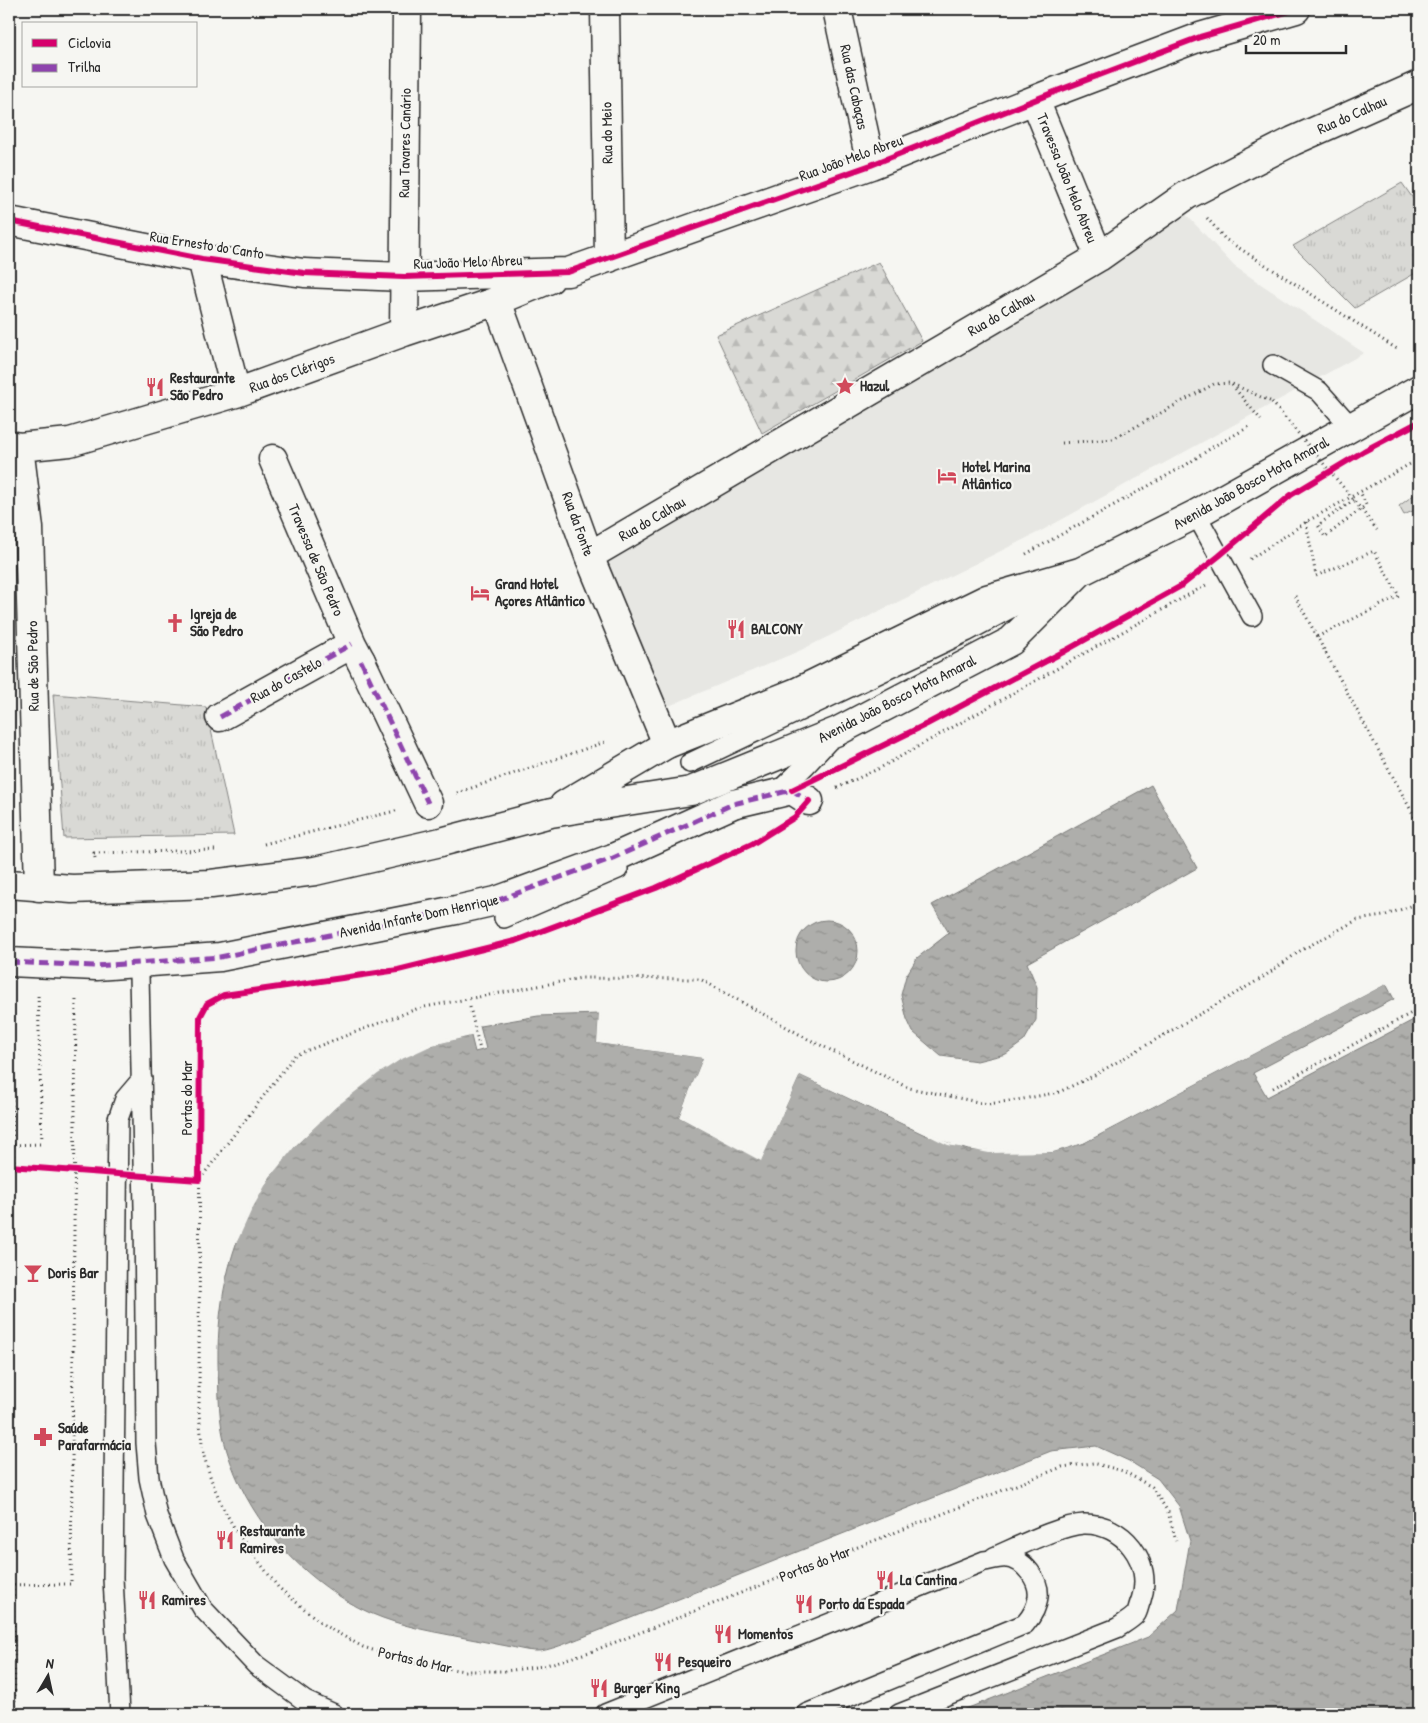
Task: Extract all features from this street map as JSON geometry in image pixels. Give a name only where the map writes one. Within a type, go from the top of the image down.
[{"type":"street","name":"Rua Tavares Canário","points":[[404,332],[407,9]]},
{"type":"street","name":"Rua do Meio","points":[[605,9],[609,258]]},
{"type":"street","name":"Rua das Cabaças","points":[[838,9],[871,165]]},
{"type":"street","name":"Rua João Melo Abreu","points":[[404,277],[568,272],[871,165],[1200,37],[1296,9]]},
{"type":"street","name":"Rua do Calhau","points":[[589,556],[1099,257],[1187,195],[1293,141],[1419,85]]},
{"type":"street","name":"Travessa João Melo Abreu","points":[[1035,100],[1099,257]]},
{"type":"street","name":"Rua Ernesto do Canto","points":[[9,222],[202,259],[304,273],[404,277]]},
{"type":"street","points":[[202,259],[236,393]]},
{"type":"street","name":"Rua dos Clérigos","points":[[14,446],[70,442],[236,393],[404,332],[497,301],[568,272]]},
{"type":"street","name":"Rua da Fonte","points":[[497,301],[589,556],[667,744]]},
{"type":"street","name":"Avenida João Bosco Mota Amaral","points":[[667,744],[797,692],[987,599],[1080,572],[1196,514],[1419,389]]},
{"type":"street","name":"Rua de São Pedro","points":[[14,446],[29,528],[39,887]]},
{"type":"street","name":"Travessa de São Pedro","points":[[273,459],[356,653],[428,803]]},
{"type":"street","name":"Avenida João Bosco Mota Amaral","points":[[551,813],[691,791],[838,731],[1011,641],[1080,572]]},
{"type":"street","name":"Rua do Castelo","points":[[220,717],[356,653]]},
{"type":"street","points":[[9,884],[72,889],[211,884],[315,871],[441,842],[551,813],[667,744]]},
{"type":"street","name":"Avenida Infante Dom Henrique","points":[[9,962],[96,966],[220,957],[456,910],[496,901],[614,858],[734,804],[792,790],[809,800]]},
{"type":"lane","points":[[1273,365],[1319,391],[1351,427]]},
{"type":"lane","points":[[1196,514],[1252,616]]},
{"type":"lane","points":[[690,763],[966,632],[1080,572]]},
{"type":"lane","points":[[504,918],[650,855],[776,794],[838,731]]},
{"type":"lane","points":[[139,974],[146,1442],[149,1478],[157,1515],[174,1559],[203,1609],[256,1665],[305,1701],[334,1714]]},
{"type":"lane","points":[[120,1714],[113,1578],[118,1119],[125,1099],[142,1079]]},
{"type":"lane","points":[[605,1714],[1064,1528],[1084,1524],[1106,1527],[1126,1539],[1141,1563],[1144,1590],[1136,1614],[1117,1628],[899,1714]]},
{"type":"lane","points":[[806,1714],[1025,1624],[1035,1611],[1039,1595],[1034,1579],[1024,1565],[1008,1558],[984,1561]]},
{"type":"path","points":[[1187,195],[1225,239],[1397,349]]},
{"type":"path","points":[[1230,383],[1261,420]]},
{"type":"path","points":[[1062,443],[1112,439],[1214,384],[1230,383],[1272,402],[1377,530]]},
{"type":"path","points":[[1186,465],[1214,446],[1251,426]]},
{"type":"path","points":[[809,800],[880,768],[1228,573],[1306,522],[1419,459]]},
{"type":"path","points":[[1324,475],[1340,465]]},
{"type":"path","points":[[1354,500],[1318,525],[1325,537],[1366,506],[1360,491]]},
{"type":"path","points":[[1306,522],[1316,576],[1374,550],[1399,596],[1317,637]]},
{"type":"path","points":[[1295,596],[1419,825]]},
{"type":"path","points":[[186,1179],[199,1180],[295,1055],[419,1008],[581,978],[700,979],[808,1039],[909,1088],[988,1104],[1059,1092],[1093,1076],[1262,978],[1300,951],[1357,920],[1383,916],[1419,903]]},
{"type":"path","points":[[9,1145],[42,1144],[37,986]]},
{"type":"path","points":[[15,1714],[11,1585],[71,1584],[76,996]]},
{"type":"path","points":[[470,1007],[480,1050]]},
{"type":"path","points":[[1273,1088],[1419,1009]]},
{"type":"path","points":[[9,1034],[14,1167]]},
{"type":"shaded area","points":[[1181,209],[1234,266],[1364,353],[1041,531],[799,651],[664,708],[604,556]]},
{"type":"green space","points":[[1402,183],[1419,207],[1419,271],[1355,308],[1293,246]]},
{"type":"green space","points":[[879,262],[922,341],[762,433],[716,335]]},
{"type":"green space","points":[[1419,491],[1419,508],[1404,515],[1399,506]]},
{"type":"green space","points":[[53,694],[206,707],[234,835],[64,838]]},
{"type":"water","points":[[1151,785],[1197,868],[1027,963],[1037,987],[1036,1020],[1024,1041],[1006,1054],[977,1061],[941,1056],[913,1032],[907,1019],[901,995],[906,976],[917,958],[949,933],[932,905]]},
{"type":"water","points":[[821,920],[833,920],[849,929],[856,939],[858,951],[856,963],[849,973],[833,982],[821,982],[810,977],[801,968],[796,957],[796,945],[801,934],[810,925]]},
{"type":"water","points":[[1386,984],[1394,999],[1253,1073],[1267,1097],[1419,1017],[1419,1714],[953,1714],[1148,1637],[1178,1610],[1190,1541],[1179,1506],[1158,1479],[1129,1461],[1096,1446],[1051,1451],[583,1637],[541,1651],[526,1650],[407,1626],[370,1613],[347,1601],[307,1572],[273,1537],[246,1496],[235,1474],[224,1440],[220,1418],[218,1339],[220,1314],[229,1266],[246,1220],[270,1177],[288,1154],[309,1133],[335,1108],[374,1076],[418,1051],[471,1036],[475,1052],[486,1049],[480,1026],[538,1016],[599,1014],[597,1043],[703,1058],[679,1117],[761,1160],[800,1075],[923,1134],[968,1150],[1053,1152],[1084,1143]]},
{"type":"pier","points":[[1385,982],[1386,984],[1083,1143],[1053,1152],[989,1153],[948,1145],[800,1075],[761,1161],[679,1117],[703,1058],[597,1043],[599,1012],[601,1014],[599,1041],[704,1056],[705,1059],[682,1116],[760,1157],[797,1074],[800,1073],[949,1143],[989,1150],[1052,1149],[1083,1141]]},
{"type":"pier","points":[[471,1034],[471,1036],[433,1045],[400,1060],[378,1074],[336,1107],[297,1144],[270,1177],[252,1209],[237,1242],[235,1241],[250,1208],[268,1176],[295,1142],[334,1105],[376,1072],[399,1058],[432,1042]]},
{"type":"marked path","points":[[220,717],[352,644]]},
{"type":"marked path","points":[[361,661],[428,803]]},
{"type":"marked path","points":[[9,962],[96,966],[220,957],[496,901],[613,858],[733,804],[792,790],[809,801],[806,804]]},
{"type":"cycle path","points":[[9,221],[202,259],[304,273],[404,277],[568,272],[871,165],[1057,91],[1200,37],[1296,9]]},
{"type":"cycle path","points":[[792,790],[927,724],[1065,651],[1181,586],[1291,495],[1364,451],[1419,422]]},
{"type":"cycle path","name":"Portas do Mar","points":[[9,1166],[199,1180],[200,1017],[207,1004],[224,995],[398,970],[515,941],[656,888],[752,844],[795,817],[809,801]]},
{"type":"place","name":"Hazul","points":[[845,386]]},
{"type":"place","name":"Restaurante São Pedro","points":[[155,387]]},
{"type":"place","name":"Hotel Marina Atlântico","points":[[947,476]]},
{"type":"place","name":"Grand Hotel Açores Atlântico","points":[[480,593]]},
{"type":"place","name":"Igreja de São Pedro","points":[[175,623]]},
{"type":"place","name":"BALCONY","points":[[736,629]]},
{"type":"place","name":"Doris Bar","points":[[33,1273]]},
{"type":"place","name":"Saúde Parafarmácia","points":[[43,1437]]},
{"type":"place","name":"Restaurante Ramires","points":[[225,1540]]},
{"type":"place","name":"La Cantina","points":[[885,1580]]},
{"type":"place","name":"Ramires","points":[[147,1600]]},
{"type":"place","name":"Porto da Espada","points":[[804,1604]]},
{"type":"place","name":"Momentos","points":[[723,1634]]},
{"type":"place","name":"Pesqueiro","points":[[663,1662]]},
{"type":"place","name":"Burger King","points":[[599,1688]]}]
